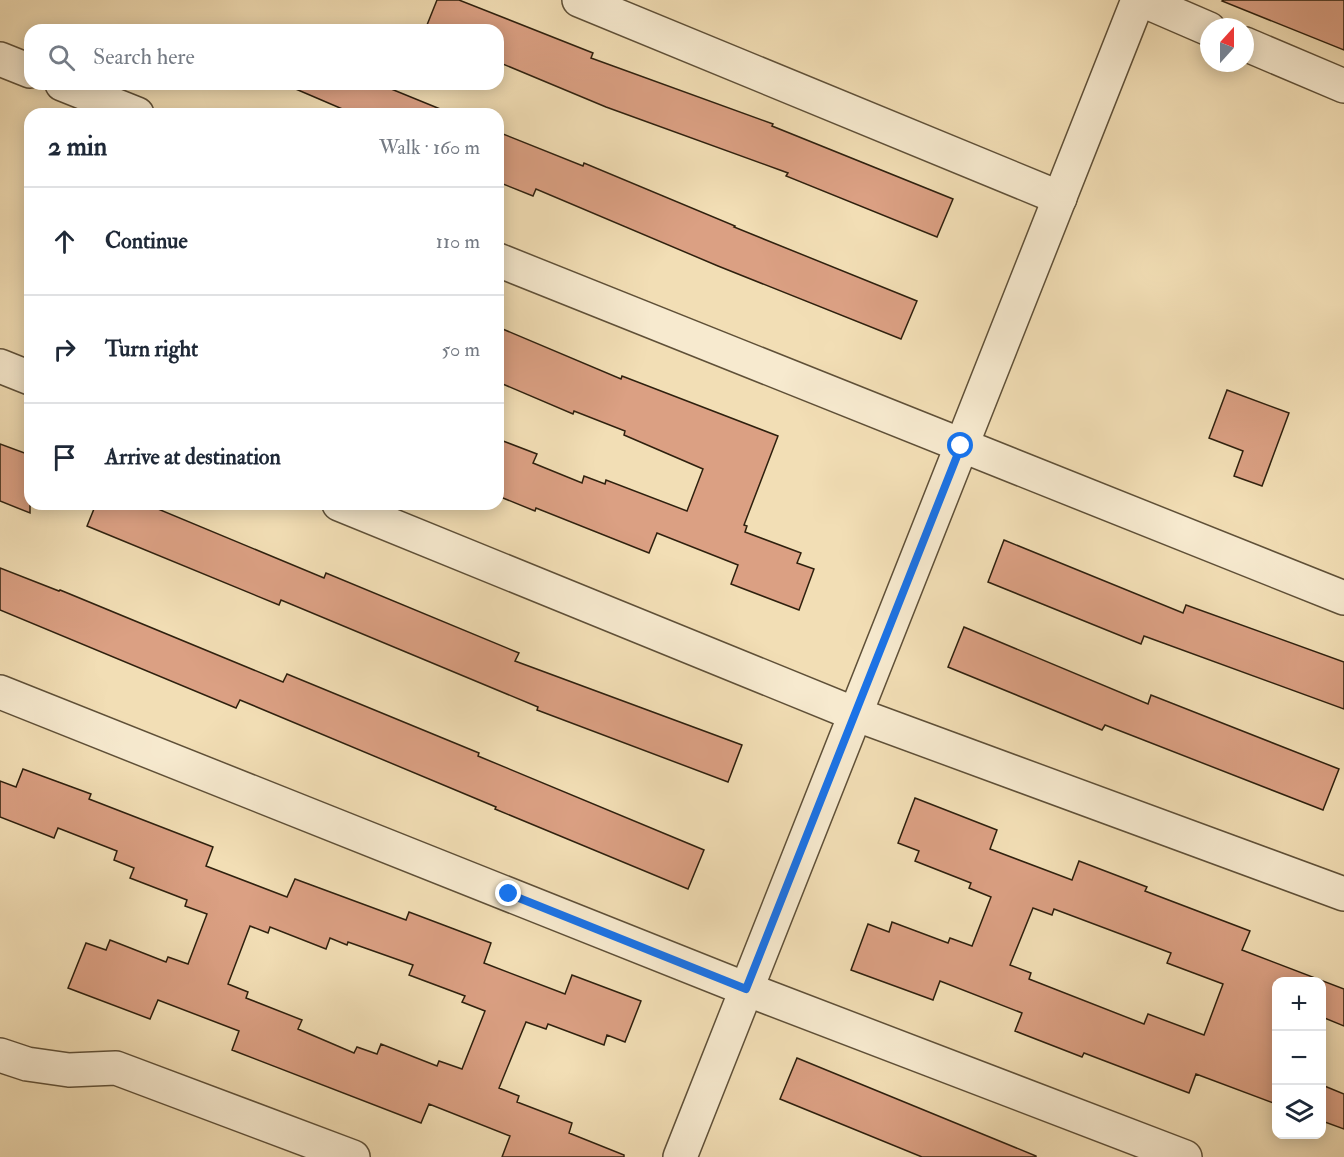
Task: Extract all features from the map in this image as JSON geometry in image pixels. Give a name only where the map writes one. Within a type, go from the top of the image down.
[{"type":"street","points":[[579,0],[1060,198]]},
{"type":"street","points":[[680,1157],[1140,0],[1200,24]]},
{"type":"street","points":[[1254,48],[1344,86]]},
{"type":"street","points":[[0,59],[24,69]]},
{"type":"street","points":[[77,90],[122,108]]},
{"type":"street","points":[[504,262],[1344,598]]},
{"type":"street","points":[[0,366],[24,376]]},
{"type":"street","points":[[354,510],[855,714],[1344,894]]},
{"type":"street","points":[[0,692],[746,989],[1185,1157]]},
{"type":"street","points":[[0,1055],[27,1064],[69,1070],[116,1068],[353,1157]]},
{"type":"building","points":[[437,0],[459,0],[593,53],[591,58],[773,124],[772,126],[953,199],[937,237],[786,176],[788,173],[606,107],[504,64],[504,24],[427,24]]},
{"type":"building","points":[[1344,0],[1344,50],[1222,1]]},
{"type":"building","points":[[298,90],[394,90],[438,108],[340,108]]},
{"type":"building","points":[[504,134],[583,166],[584,163],[917,301],[901,339],[718,266],[536,189],[533,196],[504,184]]},
{"type":"building","points":[[504,330],[621,379],[622,376],[778,436],[744,525],[747,526],[745,532],[801,553],[797,563],[814,569],[799,610],[731,584],[738,565],[657,533],[649,553],[536,508],[535,511],[504,498],[504,441],[537,454],[533,463],[582,483],[584,476],[605,484],[606,480],[687,511],[703,469],[624,435],[625,431],[574,411],[573,414],[504,385]]},
{"type":"building","points":[[1227,390],[1289,413],[1262,486],[1234,476],[1243,451],[1209,438]]},
{"type":"building","points":[[0,444],[24,453],[24,510],[30,510],[30,513],[0,501]]},
{"type":"building","points":[[94,510],[160,510],[324,578],[326,573],[519,653],[515,661],[742,745],[728,782],[537,710],[538,707],[281,600],[279,605],[87,526]]},
{"type":"building","points":[[1004,540],[1183,613],[1186,605],[1344,662],[1344,709],[1144,636],[1141,644],[988,582]]},
{"type":"building","points":[[0,568],[60,590],[283,682],[287,674],[479,753],[478,756],[704,850],[688,889],[240,700],[236,708],[0,610]]},
{"type":"building","points":[[964,627],[1148,704],[1151,695],[1339,769],[1323,810],[1105,725],[1102,730],[948,667]]},
{"type":"building","points":[[23,769],[91,794],[89,799],[213,847],[206,866],[287,897],[295,879],[406,920],[409,912],[491,943],[484,963],[565,994],[572,975],[641,1001],[625,1042],[607,1035],[604,1045],[548,1024],[546,1029],[526,1022],[499,1088],[519,1096],[517,1102],[572,1123],[569,1133],[624,1155],[624,1157],[502,1157],[510,1136],[429,1104],[421,1123],[232,1050],[239,1031],[158,1000],[150,1019],[68,988],[86,943],[106,950],[110,940],[166,962],[168,957],[188,964],[207,914],[185,906],[187,900],[130,878],[134,868],[114,860],[117,851],[58,828],[54,838],[0,817],[0,781],[16,787]],"holes":[[[250,926],[268,933],[270,927],[326,949],[330,938],[347,945],[348,942],[413,965],[409,975],[465,996],[462,1002],[485,1011],[462,1069],[439,1061],[437,1066],[381,1044],[377,1054],[357,1047],[354,1053],[298,1029],[302,1020],[246,998],[248,992],[228,984]]]},
{"type":"building","points":[[915,798],[997,830],[990,849],[1072,880],[1079,861],[1147,887],[1145,891],[1250,931],[1242,950],[1313,977],[1272,977],[1272,1102],[1196,1074],[1189,1093],[1084,1053],[1082,1057],[1015,1031],[1022,1013],[940,981],[933,1000],[851,970],[868,924],[889,932],[892,922],[948,943],[950,938],[972,946],[991,897],[969,888],[971,883],[915,861],[919,851],[898,843]],"holes":[[[1033,908],[1052,915],[1054,909],[1171,953],[1167,963],[1223,984],[1204,1035],[1148,1014],[1144,1024],[1029,979],[1031,973],[1010,965]]]},
{"type":"building","points":[[1326,982],[1344,989],[1344,1026],[1326,1019]]},
{"type":"building","points":[[797,1058],[1036,1157],[922,1157],[780,1099]]},
{"type":"building","points":[[1326,1087],[1344,1094],[1344,1129],[1326,1122]]},
{"type":"route","points":[[509,894],[746,989],[961,446]]}]
